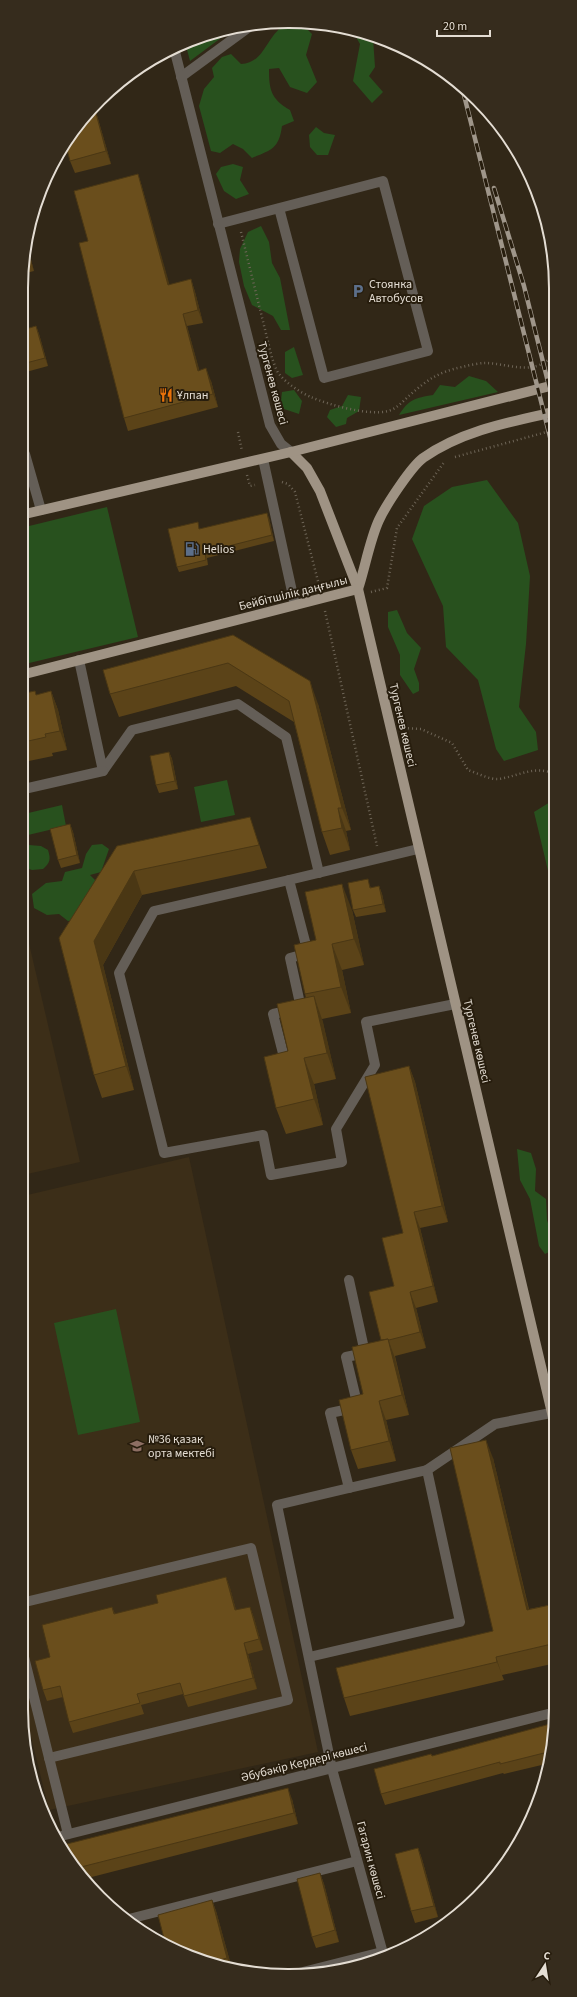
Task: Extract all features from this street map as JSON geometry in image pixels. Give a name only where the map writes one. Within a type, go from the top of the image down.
[{"type":"main road","points":[[28,513],[263,459],[549,386]]},
{"type":"main road","name":"Бейбітшілік даңғылы","points":[[28,673],[322,599],[359,593],[379,520],[398,489],[422,459],[453,441],[487,429],[549,413]]},
{"type":"main road","name":"Тургенев көшесі","points":[[291,452],[307,468],[320,491],[359,593],[389,727],[549,1400]]},
{"type":"street","points":[[181,77],[242,32]]},
{"type":"street","name":"Тургенев көшесі","points":[[175,54],[270,425],[281,444],[291,452]]},
{"type":"street","points":[[218,224],[279,208],[383,181],[428,351],[324,378],[279,208]]},
{"type":"street","points":[[263,459],[295,606]]},
{"type":"street","points":[[28,464],[41,510]]},
{"type":"street","points":[[78,660],[103,771]]},
{"type":"street","points":[[28,788],[103,771],[132,730],[238,704],[286,737],[319,873]]},
{"type":"street","points":[[418,849],[154,911],[119,974],[164,1153],[263,1135],[271,1175],[342,1162],[336,1129],[375,1065],[366,1022],[455,1004]]},
{"type":"street","points":[[286,1067],[274,1014],[302,1008],[290,958],[308,954],[289,880]]},
{"type":"street","points":[[349,1280],[365,1352],[346,1357],[358,1407],[330,1413],[349,1488],[427,1470],[495,1424],[549,1414]]},
{"type":"street","points":[[309,1657],[460,1622],[427,1470]]},
{"type":"street","name":"Гагарин көшесі","points":[[349,1488],[277,1505],[332,1769],[382,1951]]},
{"type":"street","points":[[28,1601],[251,1548],[288,1700],[50,1758]]},
{"type":"street","points":[[28,1672],[68,1834]]},
{"type":"street","name":"Әбубәкір Кердері көшесі","points":[[61,1836],[549,1714]]},
{"type":"street","points":[[134,1918],[357,1861]]},
{"type":"path","points":[[454,457],[549,431]]},
{"type":"path","points":[[238,432],[250,486],[278,481],[288,484],[295,492],[322,599],[379,858]]},
{"type":"path","points":[[359,593],[387,588],[397,528],[446,459]]},
{"type":"path","points":[[389,727],[421,729],[452,743],[468,770],[498,779],[529,770],[545,770],[549,772]]},
{"type":"shaded area","points":[[28,939],[80,1162],[28,1174]]},
{"type":"shaded area","name":"№36 қазақ орта мектебі","points":[[189,1157],[318,1752],[49,1810],[29,1729],[28,1708],[28,1195]]},
{"type":"green space","points":[[280,28],[307,29],[312,34],[306,55],[317,82],[307,93],[290,87],[279,68],[269,69],[272,93],[279,102],[290,110],[294,121],[282,126],[279,140],[273,148],[252,158],[243,149],[233,144],[220,153],[211,151],[199,106],[204,89],[214,77],[212,68],[222,57],[231,54],[241,64],[250,62],[257,58]]},
{"type":"green space","points":[[223,37],[190,61],[187,49]]},
{"type":"green space","points":[[356,37],[373,42],[375,67],[369,76],[383,92],[372,103],[353,81],[360,44]]},
{"type":"green space","points":[[316,127],[324,133],[335,135],[328,155],[317,155],[310,147],[309,135]]},
{"type":"green space","points":[[233,164],[243,167],[240,180],[249,194],[236,199],[224,191],[216,174],[221,167]]},
{"type":"green space","points":[[261,226],[269,242],[272,263],[280,278],[290,330],[281,330],[273,316],[252,305],[244,286],[239,262],[240,249],[248,232]]},
{"type":"green space","points":[[294,347],[303,375],[292,378],[285,373],[285,352]]},
{"type":"green space","points":[[469,376],[486,381],[498,392],[399,415],[409,402],[417,398],[433,395],[440,385],[455,387]]},
{"type":"green space","points":[[294,390],[302,401],[299,414],[284,409],[281,400],[282,392]]},
{"type":"green space","points":[[348,395],[361,397],[359,411],[347,418],[346,424],[336,427],[327,417],[330,410],[342,406]]},
{"type":"green space","points":[[487,480],[518,523],[530,576],[526,644],[519,707],[536,732],[538,750],[504,761],[496,749],[478,680],[446,647],[443,606],[412,539],[424,506],[452,487]]},
{"type":"green space","points":[[107,507],[138,637],[28,663],[28,526]]},
{"type":"green space","points":[[397,610],[407,633],[421,648],[414,669],[419,683],[419,691],[413,694],[400,675],[400,655],[388,627],[388,612]]},
{"type":"green space","points":[[227,780],[235,815],[201,822],[194,787]]},
{"type":"green space","points":[[549,803],[549,875],[534,812]]},
{"type":"green space","points":[[62,805],[66,826],[28,835],[28,813]]},
{"type":"green space","points":[[102,844],[109,849],[101,872],[90,875],[100,885],[80,920],[68,921],[59,914],[47,915],[34,908],[32,894],[46,883],[62,881],[65,872],[82,868],[86,854],[92,845]]},
{"type":"green space","points":[[28,846],[41,846],[48,850],[49,861],[43,869],[32,870],[28,868]]},
{"type":"green space","points":[[517,1149],[531,1153],[536,1169],[535,1191],[546,1199],[547,1220],[549,1226],[549,1252],[545,1254],[539,1246],[530,1199],[520,1180]]},
{"type":"green space","points":[[116,1309],[140,1422],[78,1435],[54,1323]]},
{"type":"building","points":[[96,113],[106,151],[70,161],[67,151]]},
{"type":"building","points":[[138,174],[168,285],[191,279],[198,310],[183,314],[198,371],[206,368],[213,394],[124,418],[79,243],[88,241],[74,191]]},
{"type":"building","points":[[36,326],[45,358],[28,362],[28,328]]},
{"type":"building","points":[[267,513],[272,535],[205,552],[206,560],[177,567],[168,529],[198,522],[199,529]]},
{"type":"building","points":[[233,635],[310,681],[342,808],[338,808],[342,828],[322,832],[289,701],[228,663],[110,694],[103,670]]},
{"type":"building","points":[[35,691],[36,695],[51,691],[60,731],[45,734],[46,737],[28,741],[28,692]]},
{"type":"building","points":[[169,752],[175,781],[156,785],[150,756]]},
{"type":"building","points":[[250,817],[259,845],[134,871],[94,941],[126,1066],[94,1075],[59,938],[117,846]]},
{"type":"building","points":[[70,824],[77,855],[58,860],[50,829]]},
{"type":"building","points":[[368,879],[370,888],[379,886],[383,904],[353,910],[348,883]]},
{"type":"building","points":[[342,884],[354,939],[332,944],[341,987],[305,994],[294,945],[316,940],[305,892]]},
{"type":"building","points":[[314,996],[327,1053],[304,1058],[314,1099],[276,1108],[264,1057],[288,1051],[277,1004]]},
{"type":"building","points":[[409,1066],[442,1206],[414,1212],[433,1286],[410,1292],[420,1332],[389,1340],[381,1340],[369,1292],[394,1286],[382,1238],[403,1233],[365,1077]]},
{"type":"building","points":[[388,1339],[402,1395],[379,1401],[389,1441],[351,1450],[339,1400],[363,1394],[352,1347]]},
{"type":"building","points":[[486,1440],[527,1610],[549,1605],[549,1645],[496,1657],[497,1662],[344,1698],[336,1668],[493,1631],[450,1448]]},
{"type":"building","points":[[226,1577],[235,1610],[250,1607],[259,1639],[244,1643],[253,1678],[184,1696],[180,1683],[137,1694],[140,1703],[69,1722],[60,1686],[43,1690],[35,1661],[50,1657],[42,1625],[112,1607],[114,1614],[158,1603],[156,1595]]},
{"type":"building","points":[[548,1725],[545,1753],[500,1764],[500,1762],[381,1794],[374,1769],[431,1754],[432,1756]]},
{"type":"building","points":[[288,1788],[294,1813],[82,1867],[66,1844]]},
{"type":"building","points":[[418,1848],[434,1906],[411,1911],[395,1854]]},
{"type":"building","points":[[320,1873],[335,1930],[312,1937],[297,1879]]},
{"type":"building","points":[[212,1900],[227,1958],[220,1960],[205,1955],[164,1937],[158,1915]]},
{"type":"railway","points":[[464,97],[549,433]]},
{"type":"railway","points":[[494,188],[524,286],[549,386]]},
{"type":"place","name":"Стоянка Автобусов","points":[[358,291]]},
{"type":"place","name":"Ұлпан","points":[[166,395]]},
{"type":"place","name":"Helios","points":[[192,549]]},
{"type":"place","name":"№36 қазақ орта мектебі","points":[[137,1446]]}]
